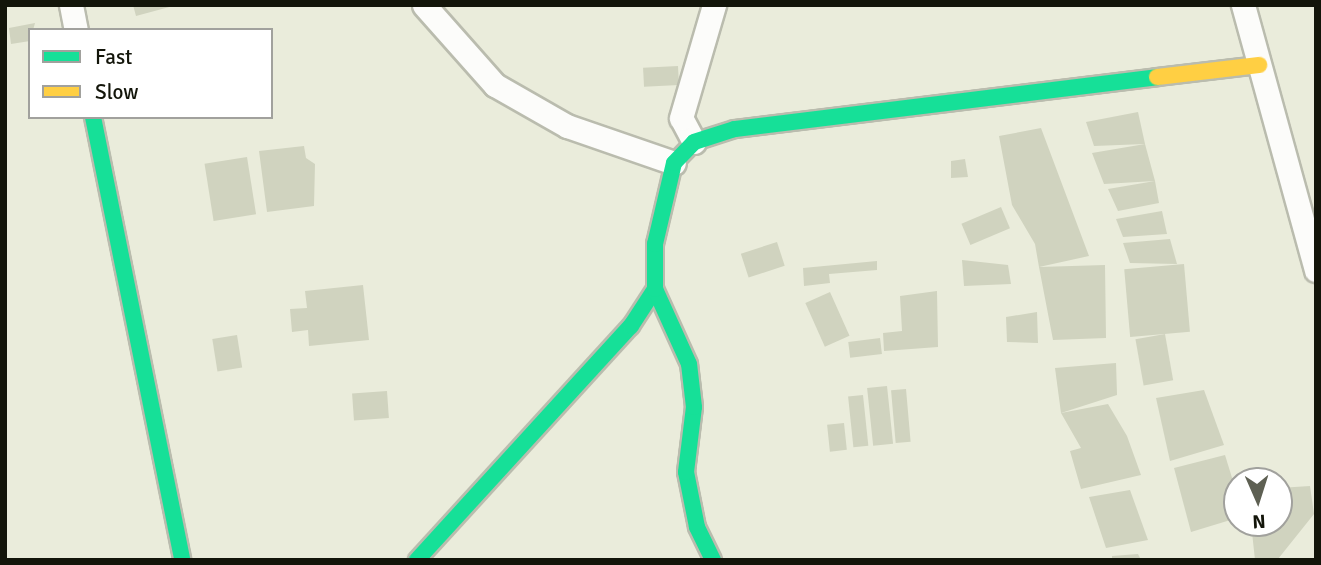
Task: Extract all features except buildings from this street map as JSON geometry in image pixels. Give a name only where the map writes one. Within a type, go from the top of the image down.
[{"type":"street","points":[[71,5],[76,28]]},
{"type":"street","points":[[424,5],[495,85],[567,126],[674,163]]},
{"type":"street","points":[[694,142],[681,118],[713,5]]},
{"type":"street","points":[[1243,5],[1316,270]]},
{"type":"street","points":[[713,560],[696,527],[686,472],[694,407],[689,364],[655,289],[655,244],[674,163],[694,142],[734,129],[1259,65]]},
{"type":"street","points":[[93,119],[182,560]]},
{"type":"street","points":[[416,560],[439,542],[631,326],[655,289]]},
{"type":"traffic: fast","points":[[713,560],[697,527],[686,472],[694,407],[689,364],[655,289],[655,244],[674,163],[694,142],[735,129],[1157,77]]},
{"type":"traffic: fast","points":[[93,119],[182,560]]},
{"type":"traffic: fast","points":[[417,560],[631,326],[655,289]]},
{"type":"traffic: slow","points":[[1157,77],[1259,65]]}]
